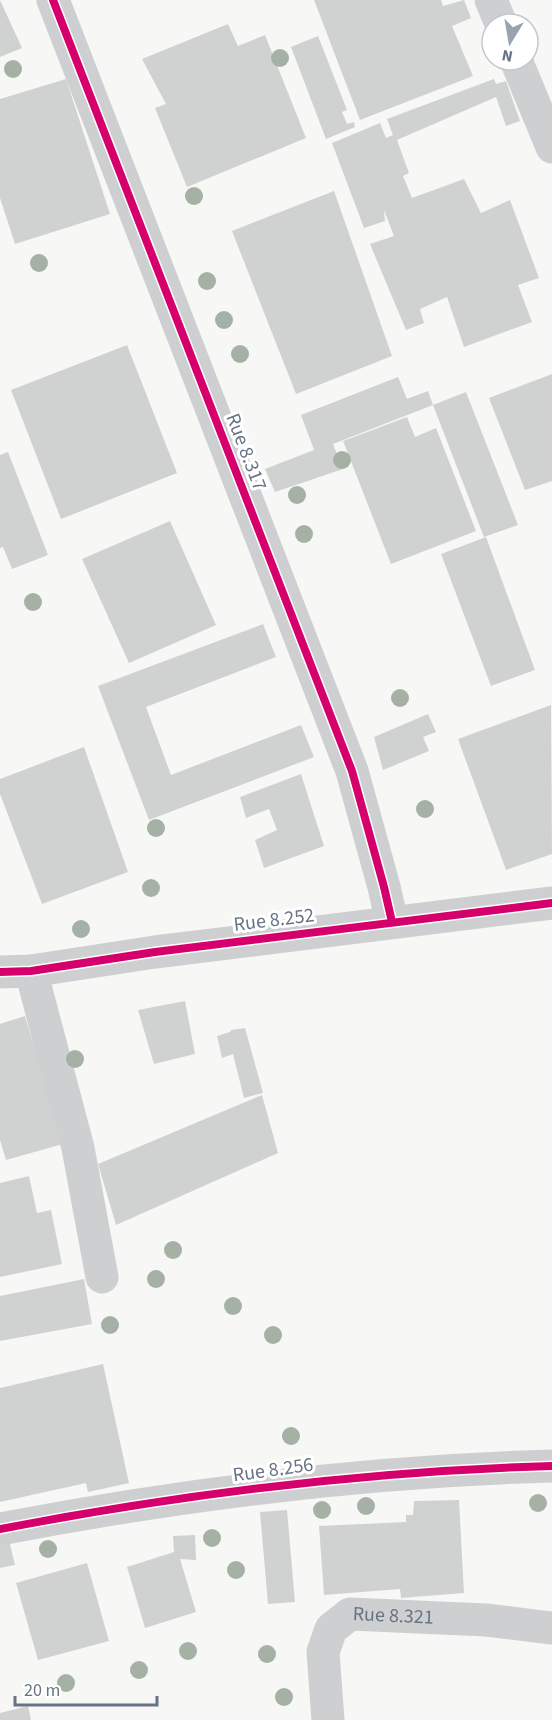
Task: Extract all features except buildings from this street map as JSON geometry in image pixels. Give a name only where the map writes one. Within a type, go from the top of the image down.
[{"type":"street","name":"Rue 8.317","points":[[53,0],[352,771],[392,922]]},
{"type":"street","points":[[521,72],[552,147]]},
{"type":"street","name":"Rue 8.252","points":[[16,971],[552,903]]},
{"type":"street","points":[[16,971],[78,1148],[102,1277]]},
{"type":"street","name":"Rue 8.256","points":[[0,1529],[62,1517],[328,1479],[473,1468],[552,1466]]},
{"type":"street","name":"Rue 8.321","points":[[328,1720],[323,1652],[331,1629],[350,1614],[486,1620],[552,1628]]},
{"type":"cycle path","points":[[53,0],[352,771],[392,922]]},
{"type":"cycle path","points":[[0,972],[31,971],[155,952],[552,903]]},
{"type":"cycle path","points":[[0,1529],[137,1505],[275,1486],[413,1473],[552,1466]]}]
